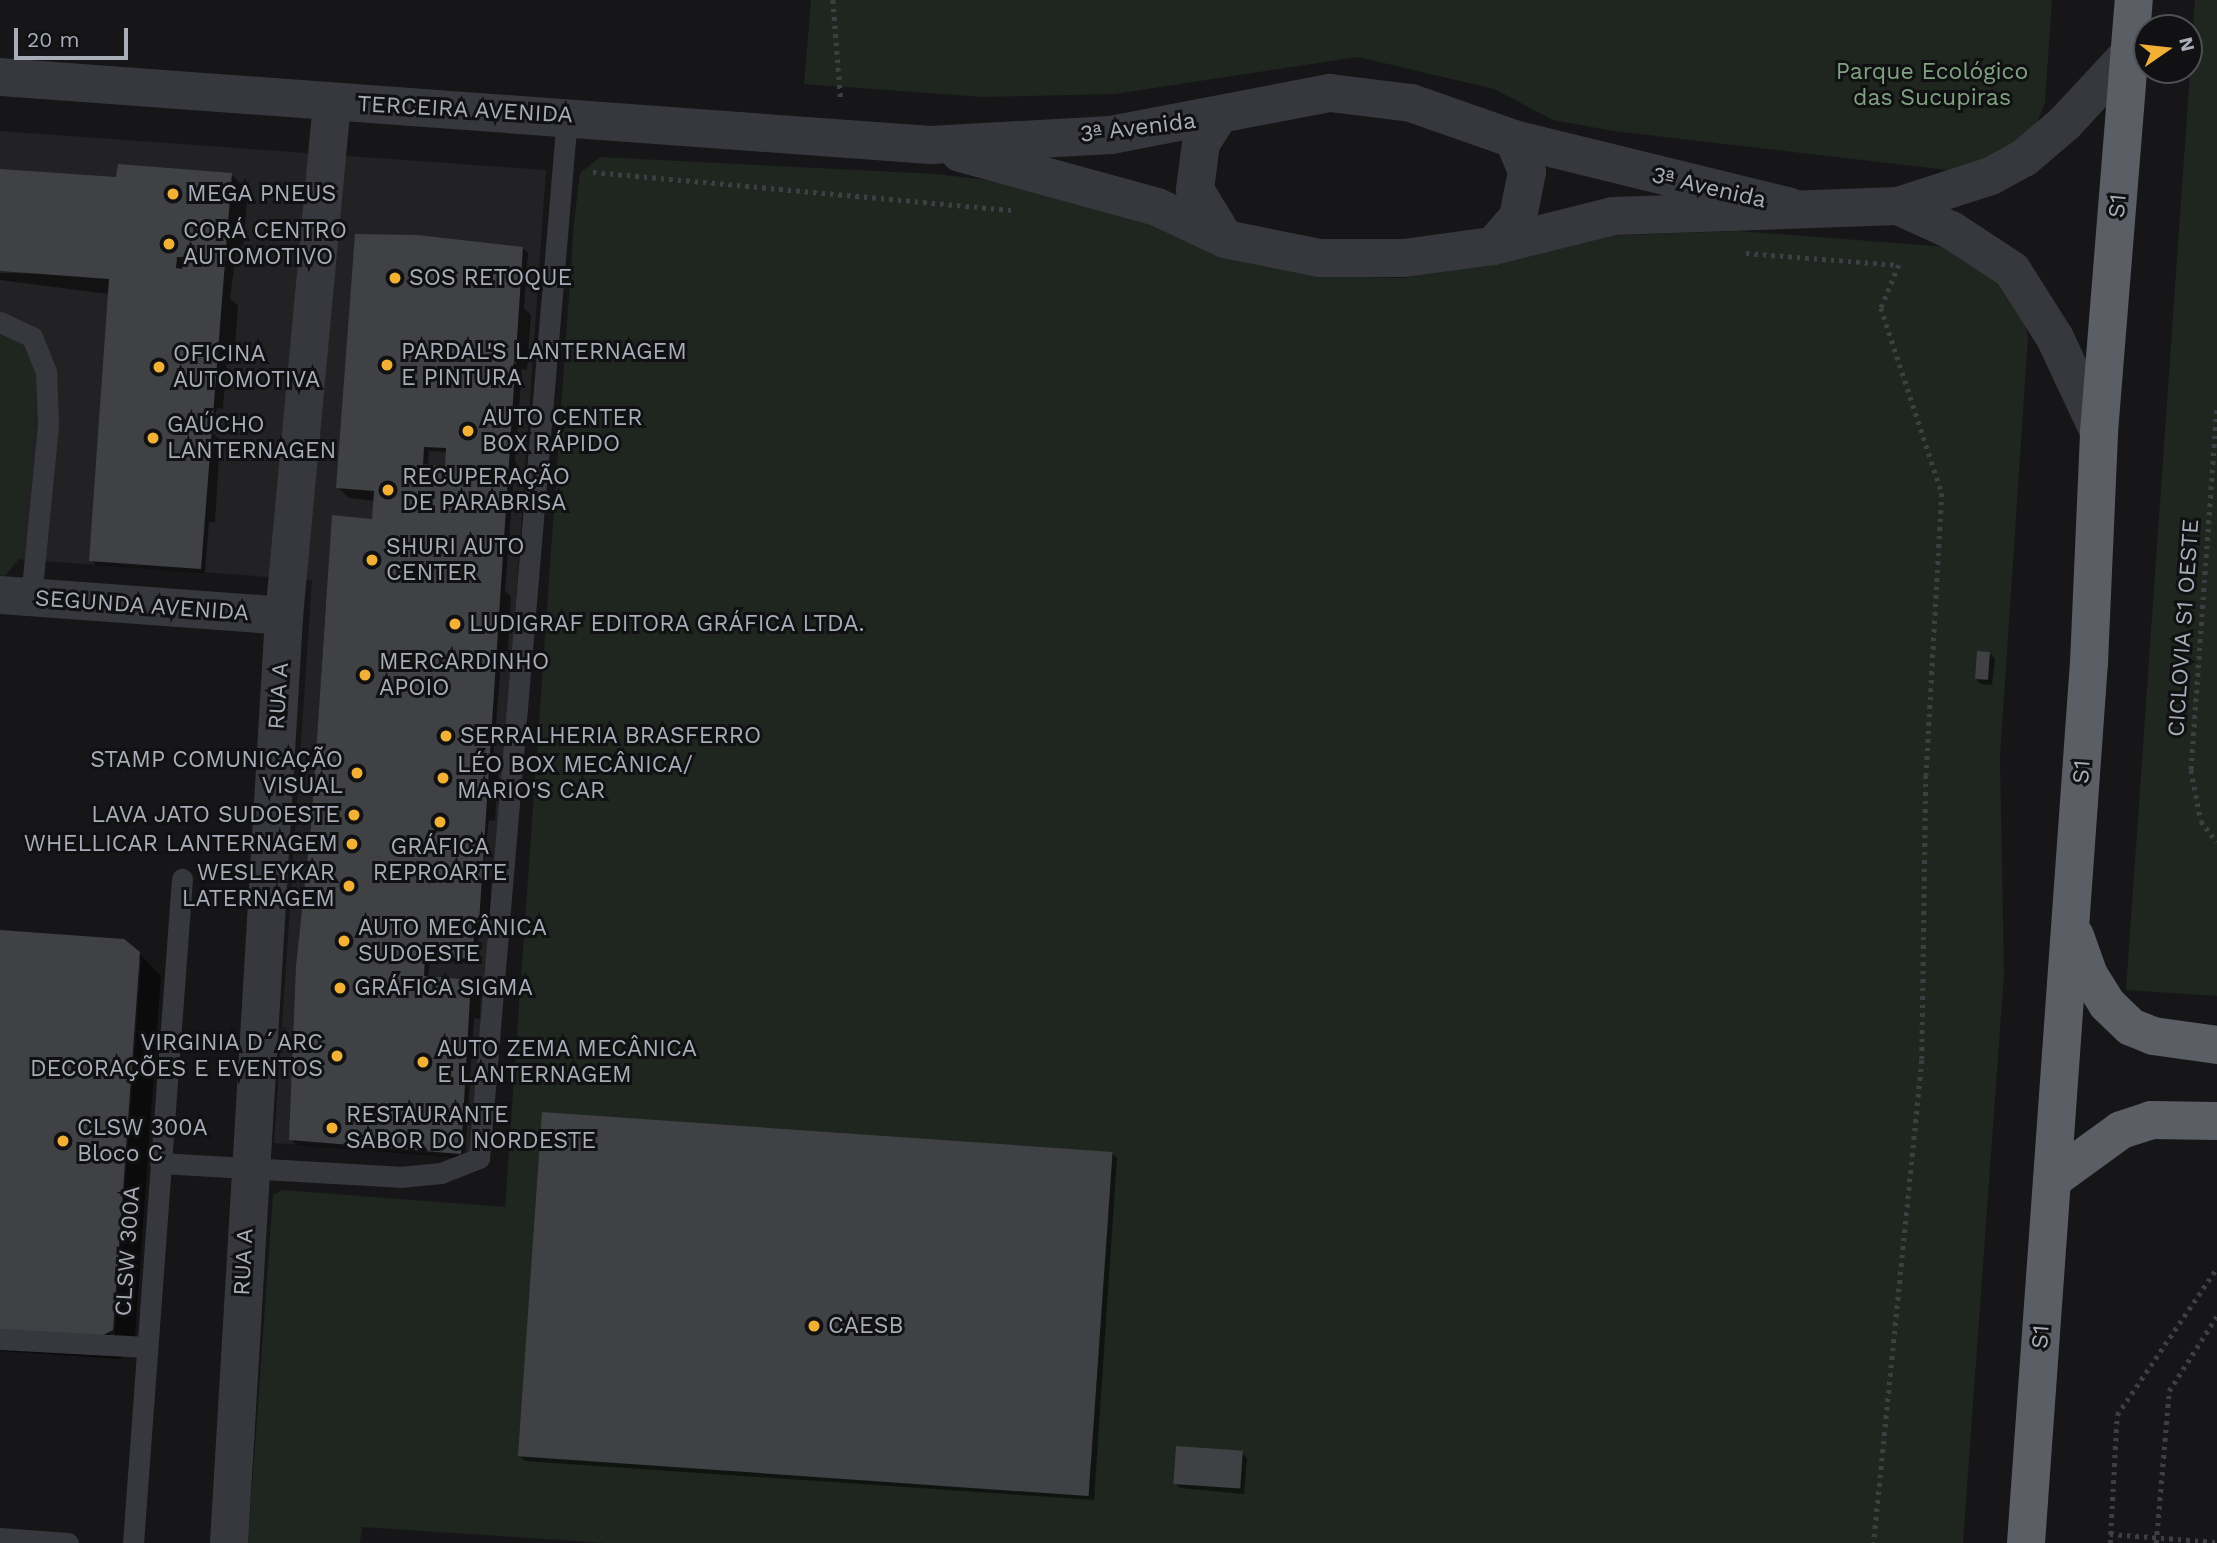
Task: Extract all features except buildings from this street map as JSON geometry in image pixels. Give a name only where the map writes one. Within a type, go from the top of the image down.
[{"type":"highway","name":"S1","points":[[2026,1543],[2089,663],[2099,432],[2134,0]]},
{"type":"highway","points":[[2070,924],[2089,975],[2107,1004],[2131,1027],[2152,1036],[2217,1045]]},
{"type":"highway","points":[[2052,1180],[2121,1130],[2151,1120],[2217,1121]]},
{"type":"street","points":[[1790,207],[1898,206],[1991,176],[2024,158],[2065,123],[2130,53]]},
{"type":"street","name":"TERCEIRA AVENIDA","points":[[0,77],[331,102],[567,116],[930,145]]},
{"type":"street","name":"3ª Avenida","points":[[930,145],[1111,135],[1218,117],[1330,93],[1411,103],[1514,139],[1790,207]]},
{"type":"street","name":"RUA A","points":[[229,1543],[249,1167],[284,616],[331,102]]},
{"type":"street","points":[[1218,117],[1201,143],[1195,190],[1225,239]]},
{"type":"street","points":[[1493,246],[1518,217],[1527,172],[1514,139]]},
{"type":"street","name":"3ª Avenida","points":[[930,145],[1157,207],[1225,239],[1318,258],[1404,258],[1493,246],[1614,216],[1790,207]]},
{"type":"street","points":[[1898,206],[1951,230],[2012,270],[2055,338],[2099,432]]},
{"type":"street","name":"SEGUNDA AVENIDA","points":[[15,596],[284,616]]},
{"type":"lane","points":[[160,1163],[400,1177],[441,1173],[479,1158],[567,116]]},
{"type":"lane","points":[[0,322],[32,337],[46,372],[48,425],[15,596]]},
{"type":"lane","name":"CLSW 300A","points":[[133,1543],[182,878]]},
{"type":"lane","points":[[0,1339],[147,1347]]},
{"type":"lane","points":[[0,1538],[68,1543]]},
{"type":"path","points":[[833,0],[840,57],[842,137]]},
{"type":"path","points":[[1874,1543],[1922,1060],[1926,775],[1942,493],[1881,308],[1899,265]]},
{"type":"path","name":"CICLOVIA S1 OESTE","points":[[2217,410],[2191,770],[2201,821],[2217,842]]},
{"type":"path","points":[[2110,1543],[2117,1415],[2217,1268]]},
{"type":"path","points":[[2156,1540],[2169,1391],[2217,1316]]},
{"type":"path","points":[[2110,1534],[2156,1540],[2217,1542]]},
{"type":"shaded area","points":[[0,131],[546,170],[477,1158],[274,1143],[312,580],[0,558]]},
{"type":"green space","name":"Parque Ecológico das Sucupiras","points":[[811,0],[2052,0],[2045,102],[2036,125],[2029,136],[1965,172],[1613,131],[1553,120],[1494,89],[1358,57],[1114,94],[982,97],[804,84]]},
{"type":"green space","points":[[2195,0],[2217,0],[2217,996],[2126,990],[2189,84],[2203,84],[2203,14],[2194,14]]},
{"type":"green space","points":[[600,157],[936,174],[1021,184],[1323,276],[1404,278],[1598,236],[1738,231],[1962,248],[2017,292],[2028,337],[2000,757],[2004,974],[1963,1543],[605,1543],[362,1527],[360,1543],[248,1543],[273,1195],[282,1190],[505,1207],[574,223],[580,173]]},
{"type":"green space","points":[[0,336],[23,337],[38,380],[22,555],[5,576],[0,575]]},
{"type":"place","name":"MEGA PNEUS","points":[[173,194]]},
{"type":"place","name":"CORÁ CENTRO AUTOMOTIVO","points":[[169,244]]},
{"type":"place","name":"SOS RETOQUE","points":[[395,278]]},
{"type":"place","name":"PARDAL'S LANTERNAGEM E PINTURA","points":[[387,365]]},
{"type":"place","name":"OFICINA AUTOMOTIVA","points":[[159,367]]},
{"type":"place","name":"AUTO CENTER BOX RÁPIDO","points":[[468,431]]},
{"type":"place","name":"GAÚCHO LANTERNAGEN","points":[[153,438]]},
{"type":"place","name":"RECUPERAÇÃO DE PARABRISA","points":[[388,490]]},
{"type":"place","name":"SHURI AUTO CENTER","points":[[372,560]]},
{"type":"place","name":"LUDIGRAF EDITORA GRÁFICA LTDA.","points":[[455,624]]},
{"type":"place","name":"MERCARDINHO APOIO","points":[[365,675]]},
{"type":"place","name":"SERRALHERIA BRASFERRO","points":[[446,736]]},
{"type":"place","name":"STAMP COMUNICAÇÃO VISUAL","points":[[357,773]]},
{"type":"place","name":"LÉO BOX MECÂNICA/ MARIO'S CAR","points":[[443,778]]},
{"type":"place","name":"LAVA JATO SUDOESTE","points":[[354,815]]},
{"type":"place","name":"GRÁFICA REPROARTE","points":[[440,822]]},
{"type":"place","name":"WHELLICAR LANTERNAGEM","points":[[352,844]]},
{"type":"place","name":"WESLEYKAR LATERNAGEM","points":[[349,886]]},
{"type":"place","name":"AUTO MECÂNICA SUDOESTE","points":[[344,941]]},
{"type":"place","name":"GRÁFICA SIGMA","points":[[340,988]]},
{"type":"place","name":"VIRGINIA D´ARC DECORAÇÕES E EVENTOS","points":[[337,1056]]},
{"type":"place","name":"AUTO ZEMA MECÂNICA E LANTERNAGEM","points":[[423,1062]]},
{"type":"place","name":"RESTAURANTE SABOR DO NORDESTE","points":[[332,1128]]},
{"type":"place","name":"CLSW 300A Bloco C","points":[[63,1141]]},
{"type":"place","name":"CAESB","points":[[814,1326]]}]
